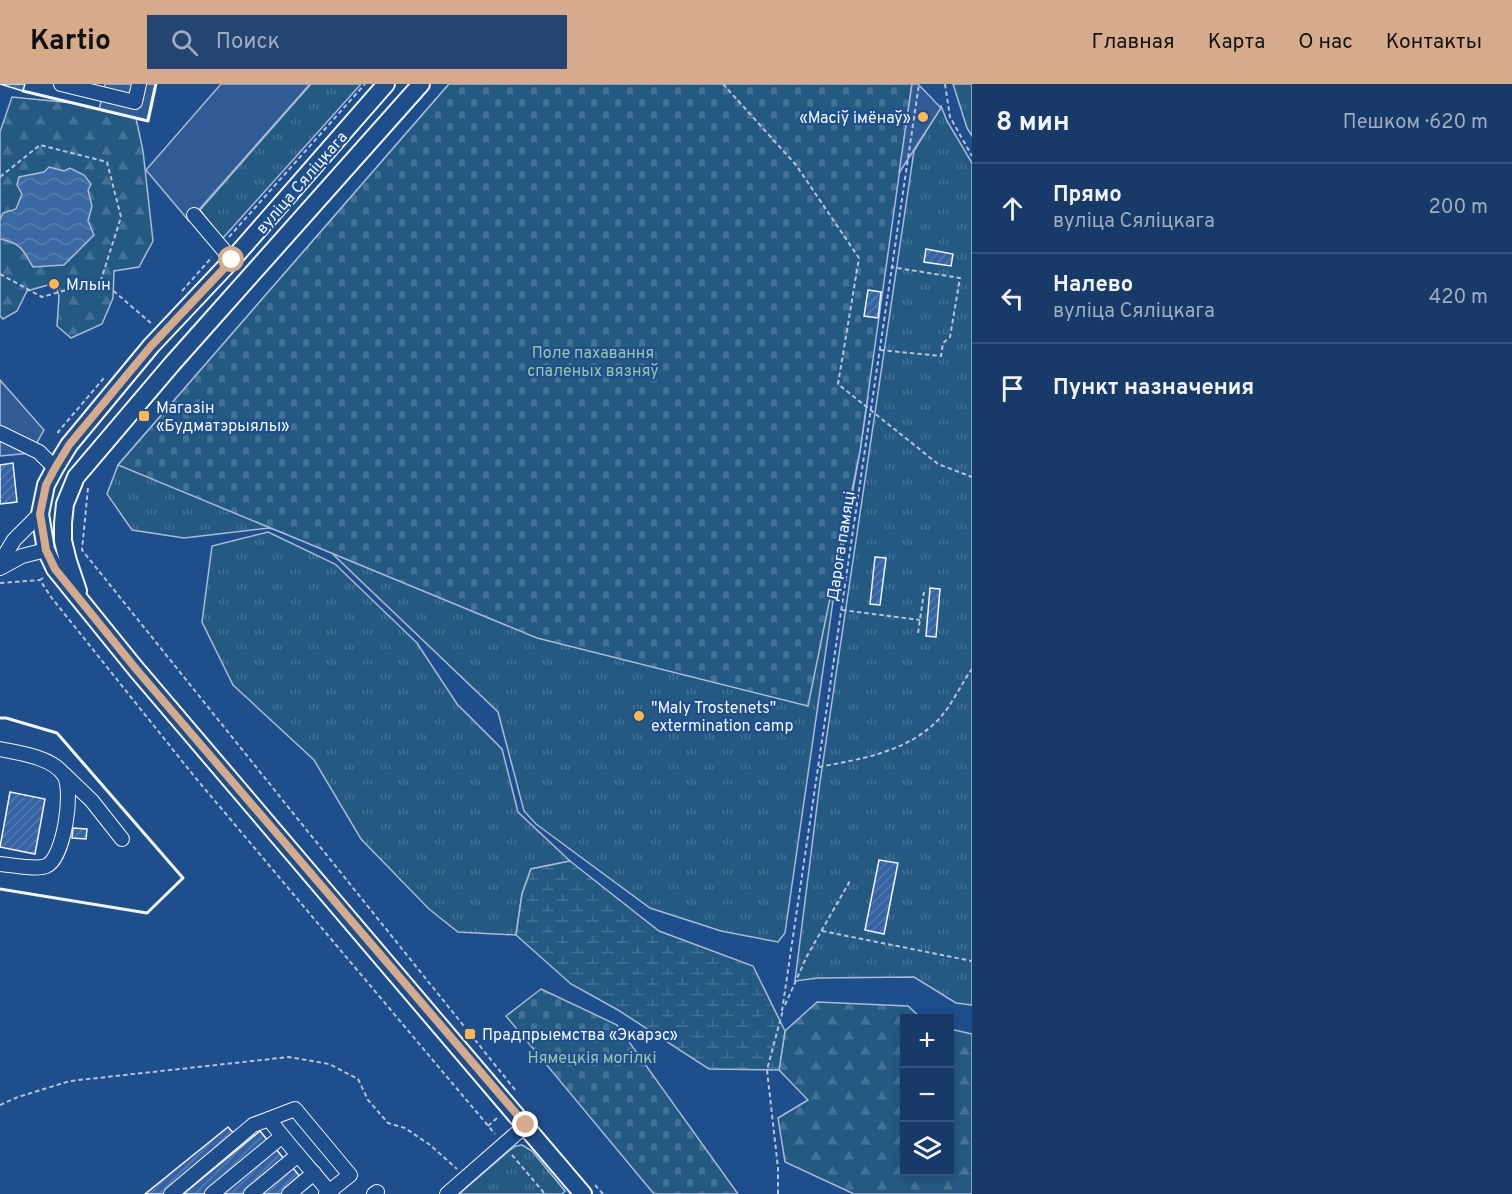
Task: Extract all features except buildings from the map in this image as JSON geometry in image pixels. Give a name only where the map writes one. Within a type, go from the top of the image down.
[{"type":"main road","name":"вуліца Сяліцкага","points":[[386,84],[232,260],[151,346],[69,445],[46,485],[40,514],[46,550],[61,565],[82,602],[136,669],[583,1194]]},
{"type":"main road","name":"вуліца Сяліцкага","points":[[61,565],[65,504],[76,477],[172,364],[421,84]]},
{"type":"main road","points":[[151,346],[172,364]]},
{"type":"lane","points":[[61,84],[112,90],[135,102],[139,84]]},
{"type":"lane","points":[[194,215],[232,260]]},
{"type":"lane","points":[[2,439],[39,452],[55,468]]},
{"type":"lane","points":[[0,563],[14,540],[40,514]]},
{"type":"lane","points":[[0,568],[22,556],[46,550]]},
{"type":"lane","points":[[0,749],[44,760],[63,774],[92,801],[122,839]]},
{"type":"lane","points":[[0,864],[44,867],[52,863],[58,853],[68,812],[67,784],[63,774]]},
{"type":"lane","points":[[171,1194],[253,1125],[295,1109],[350,1175],[329,1193],[315,1173],[281,1137],[269,1119]]},
{"type":"lane","points":[[447,1194],[526,1125]]},
{"type":"lane","points":[[212,1194],[281,1137]]},
{"type":"lane","points":[[251,1194],[298,1155]]},
{"type":"lane","points":[[289,1194],[315,1173]]},
{"type":"path","points":[[182,290],[365,84]]},
{"type":"path","points":[[723,84],[796,165],[859,258],[838,384],[938,464],[972,477]]},
{"type":"path","name":"Дарога памяці","points":[[783,1011],[919,84]]},
{"type":"path","points":[[945,84],[950,117],[972,156]]},
{"type":"path","points":[[0,177],[40,145],[107,162],[121,217],[101,280]]},
{"type":"path","points":[[880,350],[941,356],[943,343],[950,337],[960,278],[891,267]]},
{"type":"path","points":[[0,274],[42,297],[101,280]]},
{"type":"path","points":[[101,280],[152,324]]},
{"type":"path","points":[[58,432],[108,373]]},
{"type":"path","points":[[0,583],[40,580],[82,550],[521,1098]]},
{"type":"path","points":[[40,580],[51,597],[194,776],[545,1194]]},
{"type":"path","points":[[918,633],[924,592]]},
{"type":"path","points":[[842,610],[920,620]]},
{"type":"path","points":[[819,767],[874,756],[894,749],[918,734],[939,719],[972,669]]},
{"type":"path","points":[[778,1194],[778,1168],[767,1070],[783,1011],[795,981],[850,881]]},
{"type":"path","points":[[822,931],[972,961]]},
{"type":"path","points":[[0,1105],[70,1081],[289,1057],[329,1064],[358,1079],[368,1100],[388,1123],[405,1128],[430,1145],[466,1177]]},
{"type":"path","points":[[589,1178],[603,1194]]},
{"type":"green space","points":[[311,84],[361,84],[222,239],[200,210]]},
{"type":"green space","name":"Поле пахавання спаленых вязняў","points":[[449,84],[868,397],[833,601],[785,933],[778,942],[721,931],[650,908],[536,824],[524,811],[498,712],[320,542],[269,528],[184,538],[132,530],[107,494],[118,465]]},
{"type":"green space","name":"Поле пахавання спаленых вязняў","points":[[449,84],[912,84],[860,451],[808,706],[537,638],[118,465]]},
{"type":"green space","points":[[953,84],[972,84],[972,136],[967,128]]},
{"type":"green space","points":[[12,97],[73,103],[136,118],[143,151],[153,241],[139,267],[114,271],[113,298],[102,324],[71,338],[57,326],[59,296],[55,283],[27,291],[17,311],[3,319],[0,316],[0,132]]},
{"type":"green space","points":[[941,106],[947,121],[972,163],[972,1005],[956,1003],[914,977],[818,978],[795,981],[820,782],[914,151]]},
{"type":"green space","points":[[268,532],[335,564],[417,643],[457,704],[502,749],[518,812],[570,861],[531,869],[522,894],[516,935],[458,932],[429,909],[361,839],[314,760],[233,685],[202,622],[212,546]]},
{"type":"green space","points":[[570,861],[659,931],[753,966],[785,1031],[779,1070],[709,1069],[618,1010],[571,984],[516,935],[522,894],[531,869]]},
{"type":"green space","name":"Нямецкія могілкі","points":[[541,989],[617,1025],[738,1194],[654,1194],[506,1016]]},
{"type":"green space","points":[[817,1002],[908,1006],[917,1014],[900,1014],[900,1176],[954,1176],[954,1030],[972,1034],[972,1194],[854,1194],[785,1162],[778,1118],[808,1100],[779,1070],[785,1031]]},
{"type":"green space","points":[[522,1145],[532,1151],[565,1191],[562,1194],[459,1194],[510,1150]]},
{"type":"shaded area","points":[[105,84],[155,84],[147,120],[99,110]]},
{"type":"shaded area","points":[[221,84],[310,84],[189,221],[146,170]]},
{"type":"shaded area","points":[[912,84],[918,84],[941,108],[899,173]]},
{"type":"shaded area","points":[[0,380],[44,430],[31,453],[0,456]]},
{"type":"water","points":[[49,167],[64,171],[70,168],[84,175],[91,184],[88,190],[92,206],[88,221],[94,235],[64,265],[33,267],[21,248],[0,239],[0,220],[3,213],[16,209],[22,194],[17,185],[19,177],[44,172]]},
{"type":"wall","points":[[23,91],[148,121],[156,84]]},
{"type":"wall","points":[[0,718],[57,733],[183,878],[147,913],[0,889]]},
{"type":"place","name":"«Масіў імёнаў»","points":[[923,117]]},
{"type":"place","name":"Млын","points":[[54,284]]},
{"type":"place","name":"Магазін «Будматэрыялы»","points":[[144,416]]},
{"type":"place","name":"\"Maly Trostenets\" extermination camp","points":[[639,716]]},
{"type":"place","name":"Прадпрыемства «Экарэс»","points":[[470,1034]]},
{"type":"route","points":[[232,260],[151,346],[69,445],[46,485],[43,498],[40,514],[46,550],[55,569],[136,669],[526,1125]]}]
